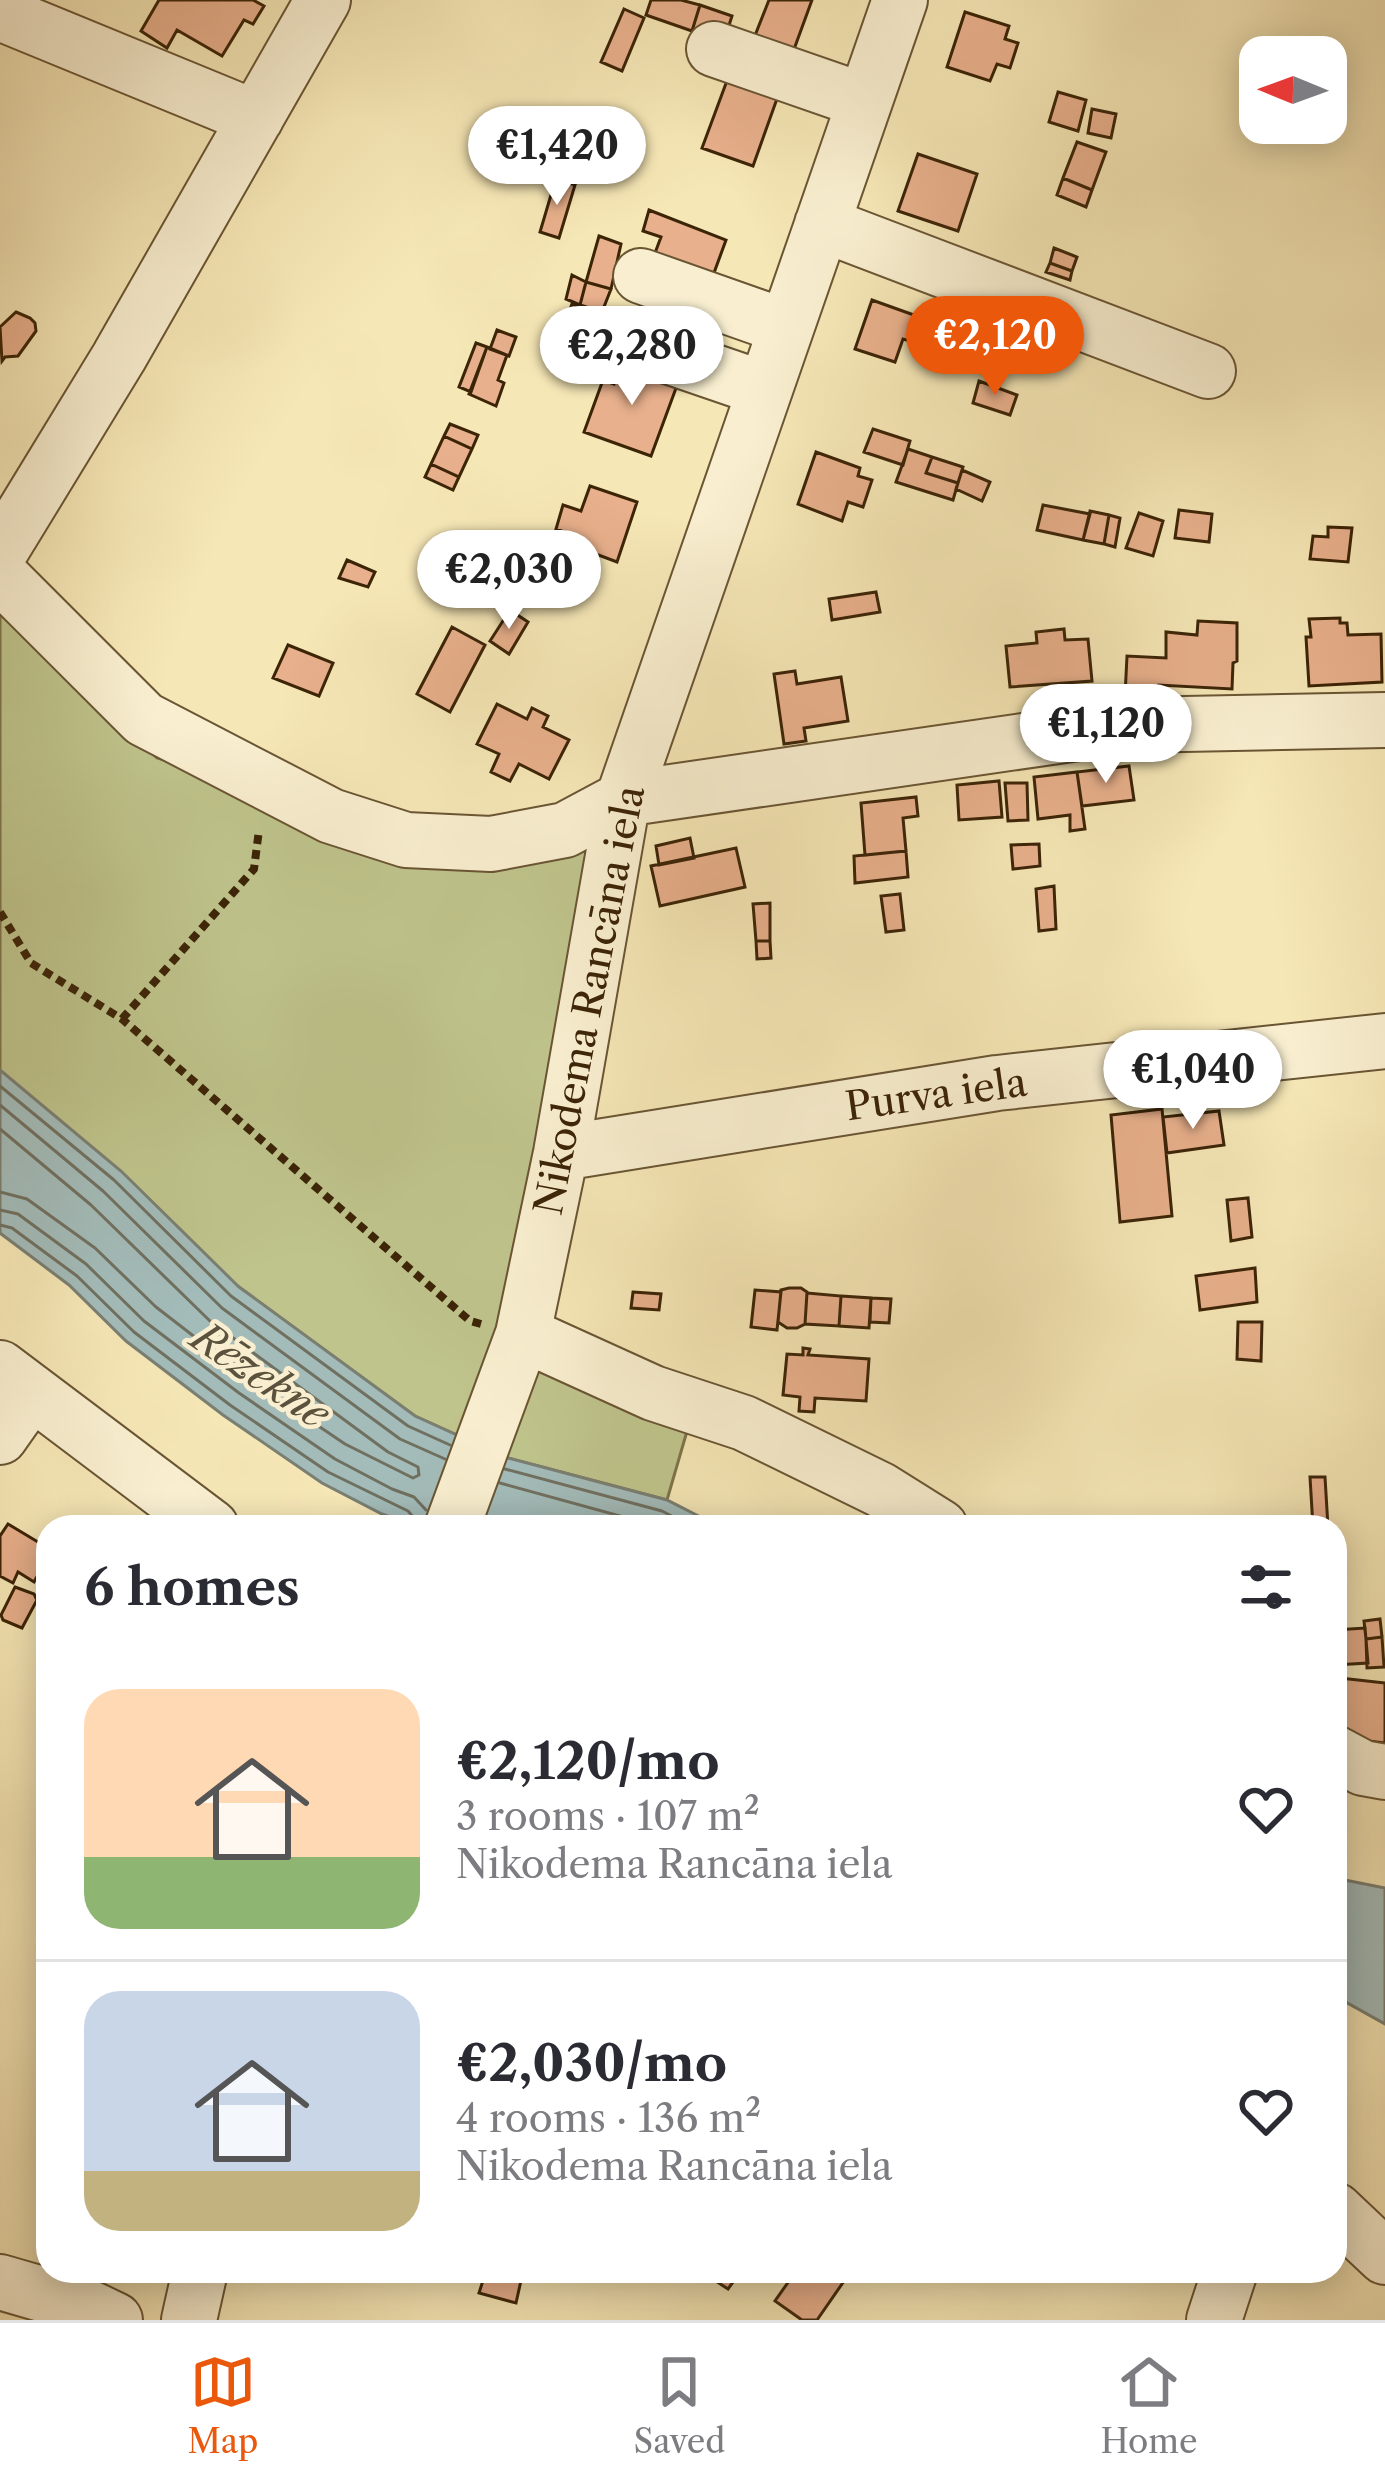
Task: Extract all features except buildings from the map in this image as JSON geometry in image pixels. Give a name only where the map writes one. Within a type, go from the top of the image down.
[{"type":"street","points":[[0,551],[119,357],[323,0]]},
{"type":"street","name":"Nikodema Rancāna iela","points":[[456,1515],[523,1334],[561,1153],[622,799],[895,1]]},
{"type":"street","points":[[0,13],[256,118]]},
{"type":"street","points":[[713,49],[864,101]]},
{"type":"street","points":[[822,224],[1208,371]]},
{"type":"street","points":[[640,276],[786,327]]},
{"type":"street","points":[[621,340],[764,389]]},
{"type":"street","points":[[0,575],[144,719],[331,816],[406,840],[491,844],[565,830],[622,799],[1133,725],[1385,720]]},
{"type":"street","name":"Purva iela","points":[[561,1153],[997,1083],[1385,1041]]},
{"type":"street","points":[[523,1334],[653,1393],[744,1423],[881,1490],[921,1515]]},
{"type":"street","points":[[0,1437],[15,1380],[195,1515]]},
{"type":"street","points":[[1347,1759],[1385,1772]]},
{"type":"street","points":[[1347,2221],[1385,2257]]},
{"type":"street","points":[[0,2282],[115,2320]]},
{"type":"street","points":[[189,2320],[197,2283]]},
{"type":"street","points":[[1214,2320],[1226,2283]]},
{"type":"path","points":[[122,1019],[254,869],[265,782]]},
{"type":"path","points":[[0,912],[31,963],[122,1019],[470,1321],[523,1334]]},
{"type":"green space","points":[[0,614],[157,758],[454,842],[623,799],[526,1360],[690,1421],[667,1500],[508,1458],[415,1416],[239,1287],[0,1147]]},
{"type":"water","name":"Rēzekne","points":[[0,1070],[121,1171],[239,1287],[415,1416],[508,1458],[667,1500],[696,1515],[382,1514],[322,1483],[223,1415],[126,1341],[69,1285],[0,1233]]},
{"type":"water","points":[[1347,1880],[1385,1888],[1385,2024],[1347,2003]]}]
